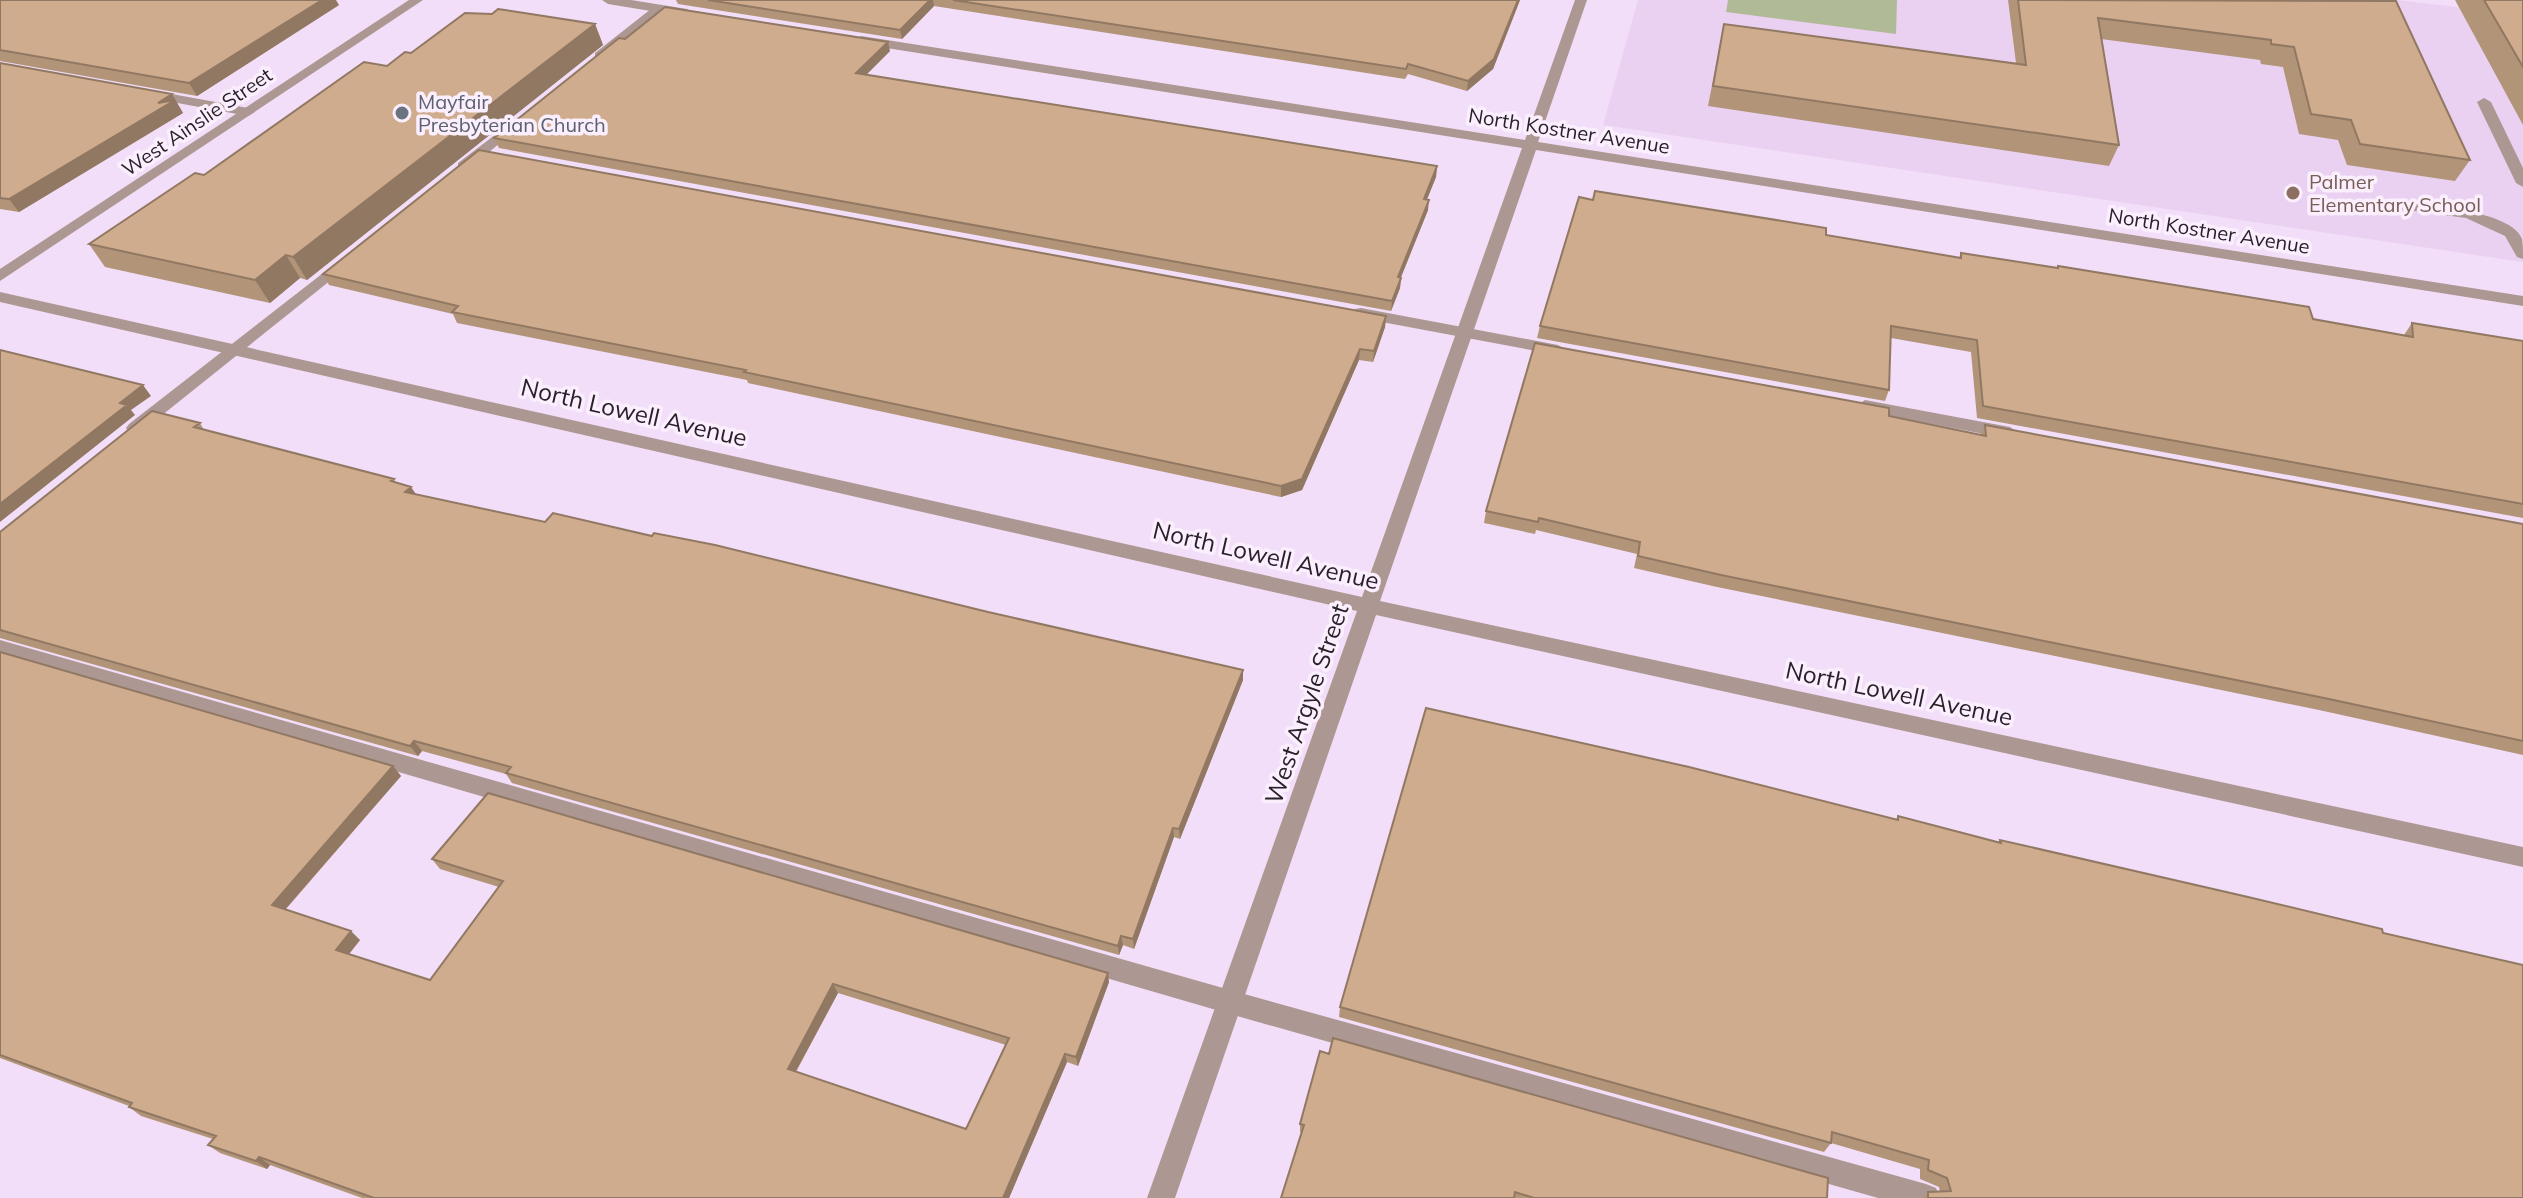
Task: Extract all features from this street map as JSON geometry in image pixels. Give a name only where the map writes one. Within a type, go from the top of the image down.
[{"type":"street","name":"West Ainslie Street","points":[[0,276],[417,0]]},
{"type":"street","points":[[608,0],[707,16]]},
{"type":"street","name":"West Argyle Street","points":[[1161,1198],[1581,0]]},
{"type":"street","points":[[591,63],[660,8]]},
{"type":"street","name":"North Kostner Avenue","points":[[849,38],[2523,301]]},
{"type":"street","points":[[134,91],[248,112]]},
{"type":"street","points":[[2484,102],[2523,183]]},
{"type":"street","points":[[455,172],[487,154],[529,113]]},
{"type":"street","points":[[2397,205],[2469,214],[2517,233],[2523,254]]},
{"type":"street","points":[[122,439],[356,252]]},
{"type":"street","name":"North Lowell Avenue","points":[[0,297],[1369,606],[2523,857]]},
{"type":"street","points":[[1343,310],[1576,353]]},
{"type":"street","points":[[1840,402],[2026,436]]},
{"type":"street","points":[[0,648],[1230,1002],[1926,1198]]},
{"type":"shaded area","name":"Palmer Elementary School","points":[[1638,0],[2398,0],[2523,15],[2523,262],[1603,125]]},
{"type":"green space","points":[[1728,0],[1897,0],[1896,34],[1726,12]]},
{"type":"building","points":[[0,0],[322,0],[189,83],[0,50]]},
{"type":"building","points":[[708,0],[930,0],[900,30]]},
{"type":"building","points":[[953,0],[1518,0],[1494,59],[1468,81],[1408,64],[1406,69]]},
{"type":"building","points":[[2018,0],[2396,1],[2470,160],[2360,144],[2351,120],[2311,114],[2294,47],[2271,44],[2271,40],[2098,18],[2119,145],[1713,86],[1724,24],[2026,65]]},
{"type":"building","points":[[2484,0],[2523,0],[2523,67]]},
{"type":"building","points":[[665,7],[888,42],[856,73],[1437,166],[1424,199],[1429,200],[1398,277],[1401,278],[1392,301],[494,138],[619,38],[625,39]]},
{"type":"building","points":[[498,9],[595,24],[293,257],[286,255],[255,280],[89,244],[195,173],[204,175],[364,62],[387,66],[405,52],[411,53],[465,13],[492,14]]},
{"type":"building","points":[[0,63],[172,94],[158,103],[175,100],[9,199],[0,198]]},
{"type":"building","points":[[479,150],[1386,316],[1374,351],[1360,349],[1302,479],[1281,486],[744,372],[746,370],[452,312],[458,306],[323,274]]},
{"type":"building","points":[[1595,191],[1826,228],[1826,235],[1961,258],[1961,253],[2058,266],[2309,307],[2313,319],[2413,337],[2412,323],[2523,341],[2523,504],[1983,406],[1977,340],[1891,326],[1889,390],[1540,326],[1579,197],[1593,200]]},
{"type":"building","points":[[1535,343],[1889,408],[1889,416],[1986,436],[1985,425],[2523,524],[2523,741],[1721,575],[1638,556],[1640,542],[1539,518],[1538,522],[1486,511]]},
{"type":"building","points":[[0,350],[143,385],[120,403],[127,405],[0,504]]},
{"type":"building","points":[[152,411],[200,423],[194,427],[394,479],[391,481],[411,487],[405,492],[545,522],[553,513],[652,536],[654,533],[715,545],[1243,670],[1179,829],[1173,828],[1133,939],[1121,936],[1118,946],[506,773],[511,767],[414,741],[410,746],[0,630],[0,532]]},
{"type":"building","points":[[0,652],[393,766],[272,905],[351,931],[336,950],[430,980],[503,881],[432,859],[488,793],[1108,973],[1076,1057],[1065,1054],[1003,1198],[374,1198],[259,1157],[256,1161],[208,1145],[216,1136],[129,1107],[132,1103],[0,1055]],"holes":[[[833,984],[1009,1038],[966,1129],[788,1069]]]},
{"type":"building","points":[[1426,708],[1689,767],[1898,820],[1898,816],[2001,843],[2000,840],[2248,897],[2382,929],[2383,933],[2523,965],[2523,1198],[1928,1198],[1928,1192],[1951,1191],[1947,1178],[1928,1170],[1929,1160],[1832,1132],[1831,1143],[1340,1007]]},
{"type":"building","points":[[1333,1038],[1828,1178],[1827,1198],[1534,1198],[1515,1192],[1514,1198],[1281,1198],[1304,1125],[1300,1124],[1320,1051],[1329,1054]]},
{"type":"place","name":"Mayfair Presbyterian Church","points":[[402,113]]},
{"type":"place","name":"Palmer Elementary School","points":[[2293,193]]}]
